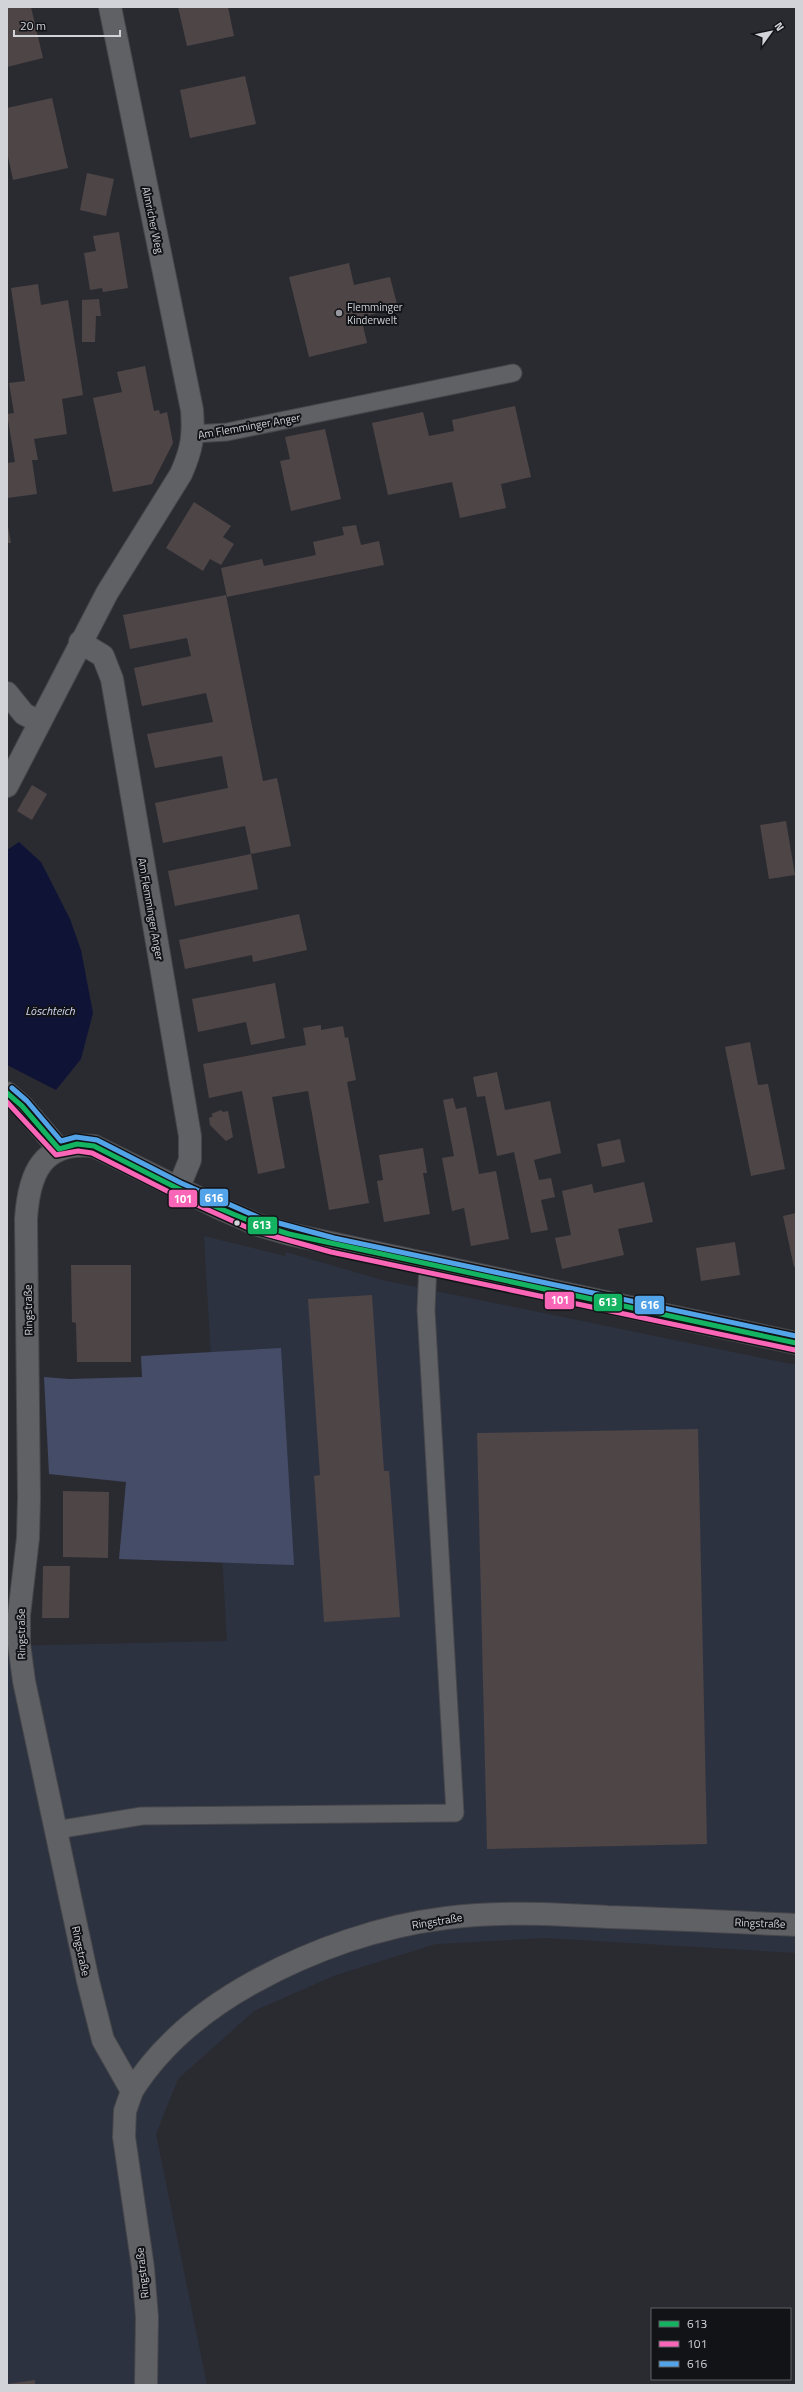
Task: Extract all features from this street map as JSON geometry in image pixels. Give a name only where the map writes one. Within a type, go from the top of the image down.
[{"type":"street","name":"Almricher Weg","points":[[110,7],[190,402],[194,434]]},
{"type":"street","name":"Am Flemminger Anger","points":[[7,786],[80,642],[107,593],[177,480],[190,453],[194,434]]},
{"type":"street","name":"Am Flemminger Anger","points":[[80,642],[103,656],[113,687],[190,1136],[190,1160],[178,1189]]},
{"type":"street","points":[[7,693],[24,714],[40,722]]},
{"type":"street","points":[[7,1093],[22,1106],[59,1148],[77,1144],[94,1146],[178,1189],[264,1226],[332,1245],[428,1264],[796,1343]]},
{"type":"street","name":"Ringstraße","points":[[59,1148],[47,1156],[35,1171],[28,1192],[26,1219],[29,1498],[28,1538],[15,1579],[23,1674],[88,1981],[103,2040],[132,2091]]},
{"type":"street","name":"Ringstraße","points":[[146,2385],[147,2317],[142,2268],[124,2137],[125,2111],[132,2091],[146,2068],[190,2025],[232,1994],[271,1973],[316,1953],[359,1938],[395,1928],[445,1918],[493,1914],[796,1925]]},
{"type":"lane","name":"Am Flemminger Anger","points":[[194,434],[227,432],[513,373]]},
{"type":"lane","points":[[56,1830],[142,1816],[455,1813],[426,1310],[428,1264]]},
{"type":"shaded area","points":[[204,1236],[285,1256],[286,1252],[382,1280],[796,1365],[796,1953],[546,1938],[436,1944],[336,1975],[254,2011],[178,2079],[156,2134],[207,2385],[7,2385],[7,1646],[227,1641]]},
{"type":"shaded area","points":[[281,1348],[294,1565],[119,1559],[126,1482],[49,1474],[44,1377],[69,1379],[142,1377],[141,1356]]},
{"type":"water","name":"Löschteich","points":[[19,842],[41,862],[70,919],[81,950],[93,1013],[81,1059],[56,1090],[7,1065],[7,850]]},
{"type":"building","points":[[7,7],[31,7],[43,58],[7,67]]},
{"type":"building","points":[[178,7],[228,7],[234,36],[187,46]]},
{"type":"building","points":[[245,76],[256,124],[190,138],[180,90]]},
{"type":"building","points":[[52,98],[68,168],[13,180],[7,152],[7,108]]},
{"type":"building","points":[[87,173],[114,179],[106,216],[80,210]]},
{"type":"building","points":[[119,232],[128,288],[103,292],[102,288],[90,290],[84,253],[96,251],[93,236]]},
{"type":"building","name":"Flemminger Kinderwelt","points":[[349,263],[354,285],[390,277],[398,308],[361,317],[367,343],[309,357],[289,277]]},
{"type":"building","points":[[38,284],[41,305],[68,300],[83,395],[62,399],[67,434],[34,439],[38,460],[32,460],[37,494],[7,498],[7,463],[15,462],[7,414],[14,413],[9,383],[25,381],[11,288]]},
{"type":"building","points":[[99,299],[101,316],[96,316],[95,342],[82,342],[82,300]]},
{"type":"building","points":[[145,366],[154,411],[159,410],[160,414],[167,412],[173,443],[152,484],[113,492],[93,398],[122,392],[117,372]]},
{"type":"building","points":[[515,406],[531,477],[501,484],[506,508],[460,518],[452,482],[388,495],[372,423],[423,412],[429,436],[454,431],[452,420]]},
{"type":"building","points":[[325,429],[341,499],[291,511],[280,461],[290,459],[285,437]]},
{"type":"building","points":[[194,502],[231,526],[223,537],[234,544],[221,565],[210,559],[203,571],[166,548]]},
{"type":"building","points":[[7,521],[11,543],[7,543]]},
{"type":"building","points":[[356,525],[361,545],[379,541],[384,565],[227,597],[221,568],[262,559],[264,566],[316,555],[313,542],[344,535],[342,527]]},
{"type":"building","points":[[226,595],[263,781],[277,778],[291,846],[251,854],[245,826],[163,843],[155,803],[228,788],[222,756],[155,768],[147,734],[213,722],[206,693],[142,706],[134,668],[191,656],[187,638],[130,649],[123,615]]},
{"type":"building","points":[[32,785],[47,794],[32,820],[17,811]]},
{"type":"building","points":[[786,821],[795,875],[769,879],[760,825]]},
{"type":"building","points":[[251,854],[258,889],[175,906],[168,871]]},
{"type":"building","points":[[299,914],[307,950],[253,962],[252,955],[185,969],[179,940]]},
{"type":"building","points":[[275,983],[285,1038],[251,1045],[246,1022],[198,1032],[192,999]]},
{"type":"building","points":[[321,1025],[321,1030],[343,1026],[345,1038],[348,1037],[356,1080],[347,1082],[369,1203],[329,1210],[308,1091],[272,1097],[285,1168],[258,1174],[242,1091],[209,1098],[203,1064],[306,1045],[303,1028]]},
{"type":"building","points":[[750,1042],[758,1085],[768,1084],[785,1169],[751,1176],[725,1047]]},
{"type":"building","points":[[497,1072],[505,1110],[550,1101],[561,1153],[534,1160],[539,1180],[551,1178],[555,1197],[541,1200],[548,1230],[531,1233],[514,1152],[497,1156],[485,1096],[477,1097],[473,1077]]},
{"type":"building","points":[[453,1098],[456,1109],[466,1107],[479,1174],[496,1171],[509,1239],[471,1246],[464,1208],[452,1211],[442,1158],[454,1156],[443,1100]]},
{"type":"building","points":[[221,1110],[223,1112],[228,1111],[233,1137],[226,1141],[210,1125],[209,1118],[213,1116],[211,1114]]},
{"type":"building","points":[[620,1139],[625,1162],[602,1167],[597,1144]]},
{"type":"building","points":[[423,1148],[427,1173],[423,1173],[430,1214],[384,1222],[377,1181],[383,1180],[379,1155]]},
{"type":"building","points":[[644,1182],[653,1222],[618,1229],[624,1255],[562,1269],[555,1238],[571,1235],[562,1191],[592,1184],[594,1193]]},
{"type":"building","points":[[796,1213],[796,1266],[794,1267],[783,1216]]},
{"type":"building","points":[[735,1242],[740,1275],[701,1281],[696,1248]]},
{"type":"building","points":[[71,1265],[131,1265],[131,1362],[77,1362],[76,1323],[72,1322]]},
{"type":"building","points":[[372,1295],[384,1471],[389,1471],[400,1617],[324,1622],[314,1476],[320,1475],[308,1299]]},
{"type":"building","points":[[698,1429],[707,1844],[487,1849],[477,1433]]},
{"type":"building","points":[[63,1491],[109,1492],[108,1558],[63,1557]]},
{"type":"building","points":[[43,1566],[70,1566],[69,1618],[42,1618]]},
{"type":"building","points":[[35,2380],[35,2385],[7,2385],[7,2384]]},
{"type":"transit line","name":"616","points":[[12,1088],[27,1101],[61,1141],[76,1137],[97,1140],[181,1183],[260,1218],[334,1238],[796,1336]]},
{"type":"transit line","name":"613","points":[[7,1093],[22,1106],[59,1149]]},
{"type":"transit line","name":"101","points":[[7,1102],[56,1155],[78,1151],[92,1153],[175,1195],[255,1231],[331,1252],[795,1350]]},
{"type":"transit line","name":"613","points":[[59,1149],[77,1144],[94,1146],[214,1206],[264,1226],[289,1234],[796,1343]]},
{"type":"place","name":"Flemminger Kinderwelt","points":[[339,313]]}]
